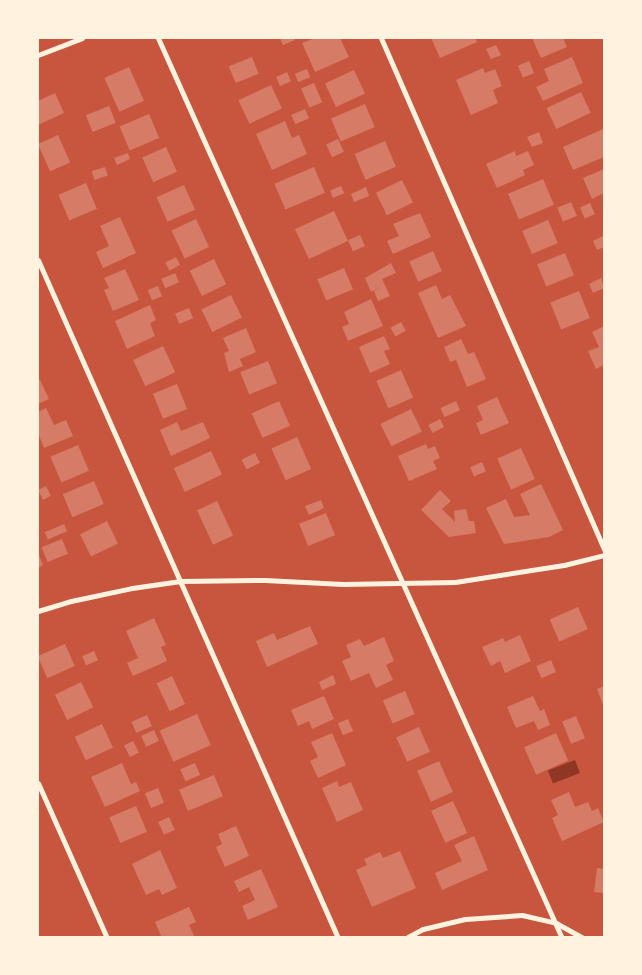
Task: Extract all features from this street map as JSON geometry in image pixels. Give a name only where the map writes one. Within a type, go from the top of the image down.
[{"type":"street","points":[[38,55],[82,38]]},
{"type":"street","points":[[158,38],[562,938]]},
{"type":"street","points":[[381,38],[604,549]]},
{"type":"street","points":[[38,260],[338,938]]},
{"type":"street","points":[[38,611],[71,601],[132,588],[180,581],[256,580],[343,584],[455,582],[564,565],[604,555]]},
{"type":"street","points":[[38,783],[107,938]]},
{"type":"street","points":[[406,938],[423,929],[466,919],[522,915],[556,923],[583,938]]},
{"type":"shaded area","points":[[575,760],[580,773],[553,783],[548,770]]},
{"type":"building","points":[[280,38],[294,38],[295,40],[283,45]]},
{"type":"building","points":[[315,38],[340,38],[349,57],[315,72],[302,43]]},
{"type":"building","points":[[431,38],[475,38],[477,42],[440,58]]},
{"type":"building","points":[[532,38],[563,38],[567,47],[541,58]]},
{"type":"building","points":[[496,45],[501,55],[491,59],[486,49]]},
{"type":"building","points":[[252,57],[259,74],[236,83],[229,66]]},
{"type":"building","points":[[572,57],[583,83],[543,101],[536,87],[549,81],[544,69]]},
{"type":"building","points":[[529,61],[534,73],[523,78],[518,66]]},
{"type":"building","points":[[129,67],[144,101],[119,112],[104,78]]},
{"type":"building","points":[[483,68],[485,73],[495,69],[502,86],[493,90],[498,103],[471,115],[456,80]]},
{"type":"building","points":[[307,69],[310,77],[298,82],[295,74]]},
{"type":"building","points":[[354,70],[365,94],[336,107],[325,84]]},
{"type":"building","points":[[287,72],[291,81],[280,86],[276,77]]},
{"type":"building","points":[[314,83],[322,102],[309,108],[301,88]]},
{"type":"building","points":[[271,85],[282,109],[249,124],[238,100]]},
{"type":"building","points":[[581,92],[591,113],[556,129],[547,108]]},
{"type":"building","points":[[55,93],[64,113],[38,125],[38,101]]},
{"type":"building","points":[[365,104],[375,127],[341,141],[331,118]]},
{"type":"building","points":[[109,106],[116,123],[93,132],[86,115]]},
{"type":"building","points":[[305,109],[309,118],[295,124],[291,115]]},
{"type":"building","points":[[149,114],[159,138],[130,150],[120,127]]},
{"type":"building","points":[[285,121],[292,138],[299,135],[307,154],[272,170],[256,134]]},
{"type":"building","points":[[603,129],[604,157],[573,170],[563,147]]},
{"type":"building","points":[[539,132],[543,143],[532,147],[527,137]]},
{"type":"building","points":[[58,135],[70,162],[50,171],[38,144]]},
{"type":"building","points":[[338,139],[344,152],[332,157],[326,144]]},
{"type":"building","points":[[385,141],[396,167],[366,180],[355,154]]},
{"type":"building","points":[[166,147],[177,172],[153,182],[142,158]]},
{"type":"building","points":[[515,151],[516,156],[528,151],[534,165],[523,170],[525,175],[497,188],[486,164]]},
{"type":"building","points":[[128,153],[130,159],[117,165],[114,158]]},
{"type":"building","points":[[105,167],[108,176],[94,180],[92,171]]},
{"type":"building","points":[[314,167],[325,193],[285,210],[274,184]]},
{"type":"building","points":[[604,169],[604,193],[592,199],[583,178]]},
{"type":"building","points":[[543,179],[554,205],[519,220],[508,194]]},
{"type":"building","points":[[402,180],[413,202],[387,215],[376,193]]},
{"type":"building","points":[[86,183],[97,209],[69,220],[58,195]]},
{"type":"building","points":[[184,185],[195,210],[168,222],[157,197]]},
{"type":"building","points":[[341,186],[344,193],[333,198],[330,191]]},
{"type":"building","points":[[366,187],[369,196],[354,202],[351,194]]},
{"type":"building","points":[[571,202],[577,216],[563,222],[557,208]]},
{"type":"building","points":[[590,203],[595,214],[585,218],[580,207]]},
{"type":"building","points":[[334,211],[348,241],[309,259],[295,229]]},
{"type":"building","points":[[420,213],[431,237],[393,254],[387,241],[399,236],[393,224]]},
{"type":"building","points":[[120,217],[136,253],[103,268],[96,252],[109,246],[100,226]]},
{"type":"building","points":[[196,219],[209,247],[185,259],[172,230]]},
{"type":"building","points":[[548,220],[558,243],[532,254],[522,231]]},
{"type":"building","points":[[360,235],[365,246],[353,251],[348,240]]},
{"type":"building","points":[[603,236],[604,247],[597,250],[593,241]]},
{"type":"building","points":[[433,251],[442,271],[418,282],[409,262]]},
{"type":"building","points":[[565,253],[574,275],[546,286],[537,264]]},
{"type":"building","points":[[176,257],[180,265],[169,270],[165,262]]},
{"type":"building","points":[[214,259],[226,284],[202,296],[190,271]]},
{"type":"building","points":[[391,263],[396,273],[382,279],[390,296],[378,301],[374,291],[383,286],[371,292],[365,278]]},
{"type":"building","points":[[344,268],[353,289],[326,301],[317,279]]},
{"type":"building","points":[[125,269],[139,300],[113,311],[104,290],[109,288],[104,278]]},
{"type":"building","points":[[175,273],[179,282],[165,288],[161,279]]},
{"type":"building","points":[[601,278],[604,288],[593,293],[589,284]]},
{"type":"building","points":[[436,285],[442,299],[450,295],[466,326],[438,338],[418,293]]},
{"type":"building","points":[[158,286],[162,296],[152,300],[148,290]]},
{"type":"building","points":[[579,291],[590,318],[561,330],[550,303]]},
{"type":"building","points":[[231,295],[242,317],[212,332],[201,309]]},
{"type":"building","points":[[371,299],[383,326],[348,341],[342,327],[349,324],[344,312]]},
{"type":"building","points":[[150,305],[156,320],[150,323],[155,336],[127,349],[115,321]]},
{"type":"building","points":[[189,308],[193,318],[179,324],[175,314]]},
{"type":"building","points":[[401,322],[406,331],[395,337],[391,328]]},
{"type":"building","points":[[604,326],[604,365],[596,369],[588,351],[599,347],[592,332]]},
{"type":"building","points":[[246,328],[256,352],[240,359],[243,366],[229,372],[224,353],[229,351],[223,338]]},
{"type":"building","points":[[384,336],[390,349],[384,351],[390,364],[370,373],[359,347]]},
{"type":"building","points":[[461,339],[468,354],[474,352],[486,379],[467,387],[456,360],[450,362],[444,347]]},
{"type":"building","points":[[163,346],[175,372],[145,386],[133,360]]},
{"type":"building","points":[[268,361],[277,383],[249,394],[240,372]]},
{"type":"building","points":[[401,370],[413,397],[389,408],[376,381]]},
{"type":"building","points":[[40,380],[49,399],[38,404],[38,381]]},
{"type":"building","points":[[177,384],[187,409],[163,419],[153,394]]},
{"type":"building","points":[[497,397],[509,423],[481,435],[476,423],[483,420],[477,406]]},
{"type":"building","points":[[279,401],[290,426],[263,438],[252,413]]},
{"type":"building","points":[[456,401],[460,410],[445,417],[440,408]]},
{"type":"building","points":[[46,408],[54,425],[66,420],[73,436],[44,448],[38,433],[38,412]]},
{"type":"building","points":[[411,409],[422,431],[391,446],[380,424]]},
{"type":"building","points":[[440,419],[444,427],[433,433],[428,425]]},
{"type":"building","points":[[177,422],[181,431],[203,422],[210,438],[171,456],[160,430]]},
{"type":"building","points":[[297,437],[311,469],[286,480],[271,448]]},
{"type":"building","points":[[426,444],[428,449],[435,446],[440,458],[433,461],[437,469],[409,481],[398,456]]},
{"type":"building","points":[[78,445],[89,471],[61,482],[50,457]]},
{"type":"building","points":[[521,448],[535,479],[511,490],[497,459]]},
{"type":"building","points":[[211,451],[222,475],[185,492],[174,468]]},
{"type":"building","points":[[255,453],[260,463],[247,470],[242,460]]},
{"type":"building","points":[[482,462],[486,471],[474,476],[470,467]]},
{"type":"building","points":[[94,481],[104,504],[72,517],[63,494]]},
{"type":"building","points":[[541,484],[563,530],[549,537],[504,544],[486,508],[506,499],[514,517],[530,515],[520,494]]},
{"type":"building","points":[[46,486],[51,496],[43,500],[38,490]]},
{"type":"building","points":[[440,490],[451,501],[442,509],[455,522],[454,511],[466,509],[469,521],[474,521],[476,533],[449,537],[421,510]]},
{"type":"building","points":[[321,500],[324,508],[309,515],[305,506]]},
{"type":"building","points":[[217,501],[233,535],[213,545],[197,510]]},
{"type":"building","points":[[326,513],[335,535],[308,546],[299,524]]},
{"type":"building","points":[[107,521],[118,543],[91,557],[80,534]]},
{"type":"building","points":[[64,524],[67,531],[48,540],[45,532]]},
{"type":"building","points":[[62,539],[68,554],[48,562],[42,547]]},
{"type":"building","points":[[38,553],[43,565],[38,568]]},
{"type":"building","points":[[578,607],[588,629],[559,642],[550,620]]},
{"type":"building","points":[[154,618],[166,645],[161,647],[167,661],[133,676],[127,663],[138,658],[126,631]]},
{"type":"building","points":[[310,626],[318,644],[267,667],[256,641],[274,633],[277,640]]},
{"type":"building","points":[[520,635],[531,661],[505,673],[500,661],[491,666],[482,647],[503,638],[505,642]]},
{"type":"building","points":[[384,637],[394,661],[386,665],[393,680],[376,688],[369,673],[351,681],[342,661],[351,657],[346,645],[360,639],[364,646]]},
{"type":"building","points":[[65,644],[75,666],[47,678],[38,656]]},
{"type":"building","points":[[94,651],[98,660],[86,665],[82,656]]},
{"type":"building","points":[[551,660],[556,672],[541,678],[536,666]]},
{"type":"building","points":[[333,675],[336,684],[322,690],[319,682]]},
{"type":"building","points":[[172,676],[185,704],[170,711],[157,683]]},
{"type":"building","points":[[81,682],[93,707],[67,720],[55,695]]},
{"type":"building","points":[[604,686],[604,707],[597,689]]},
{"type":"building","points":[[405,691],[415,714],[393,723],[383,700]]},
{"type":"building","points":[[324,696],[334,719],[312,729],[309,721],[298,726],[291,710]]},
{"type":"building","points":[[533,696],[540,711],[544,709],[550,725],[538,730],[534,721],[516,728],[507,707]]},
{"type":"building","points":[[197,714],[211,745],[173,762],[160,731]]},
{"type":"building","points":[[147,715],[152,726],[136,733],[131,722]]},
{"type":"building","points":[[576,716],[585,738],[571,744],[562,722]]},
{"type":"building","points":[[348,719],[353,731],[343,735],[338,723]]},
{"type":"building","points":[[102,724],[113,748],[86,760],[75,737]]},
{"type":"building","points":[[419,727],[430,752],[407,762],[396,737]]},
{"type":"building","points":[[154,730],[159,741],[146,747],[141,736]]},
{"type":"building","points":[[332,733],[346,765],[318,778],[310,761],[318,757],[311,742]]},
{"type":"building","points":[[556,733],[568,760],[536,775],[524,747]]},
{"type":"building","points":[[133,741],[139,753],[130,757],[124,746]]},
{"type":"building","points":[[439,761],[453,792],[431,802],[417,771]]},
{"type":"building","points":[[122,763],[131,784],[136,782],[140,791],[105,807],[91,777]]},
{"type":"building","points":[[195,763],[200,775],[185,781],[180,769]]},
{"type":"building","points":[[214,775],[223,796],[188,811],[179,790]]},
{"type":"building","points":[[337,781],[339,787],[351,782],[363,810],[337,822],[322,788]]},
{"type":"building","points":[[158,788],[164,803],[151,808],[145,793]]},
{"type":"building","points":[[569,792],[575,807],[588,802],[592,811],[598,808],[604,822],[562,841],[552,818],[558,815],[551,800]]},
{"type":"building","points":[[453,801],[467,833],[445,843],[431,811]]},
{"type":"building","points":[[136,806],[147,832],[120,843],[109,817]]},
{"type":"building","points":[[169,817],[175,830],[164,835],[158,822]]},
{"type":"building","points":[[236,826],[249,856],[225,867],[216,847],[222,844],[218,834]]},
{"type":"building","points":[[474,836],[488,870],[442,890],[435,873],[462,861],[454,845]]},
{"type":"building","points":[[160,850],[177,888],[162,895],[159,889],[146,895],[132,864]]},
{"type":"building","points":[[400,851],[416,888],[372,907],[356,870],[367,865],[364,859],[380,852],[383,858]]},
{"type":"building","points":[[597,868],[604,869],[604,893],[594,892]]},
{"type":"building","points":[[261,869],[278,907],[248,920],[242,906],[255,900],[249,887],[239,892],[234,881]]},
{"type":"building","points":[[189,907],[196,922],[189,925],[195,938],[162,938],[155,922]]}]
